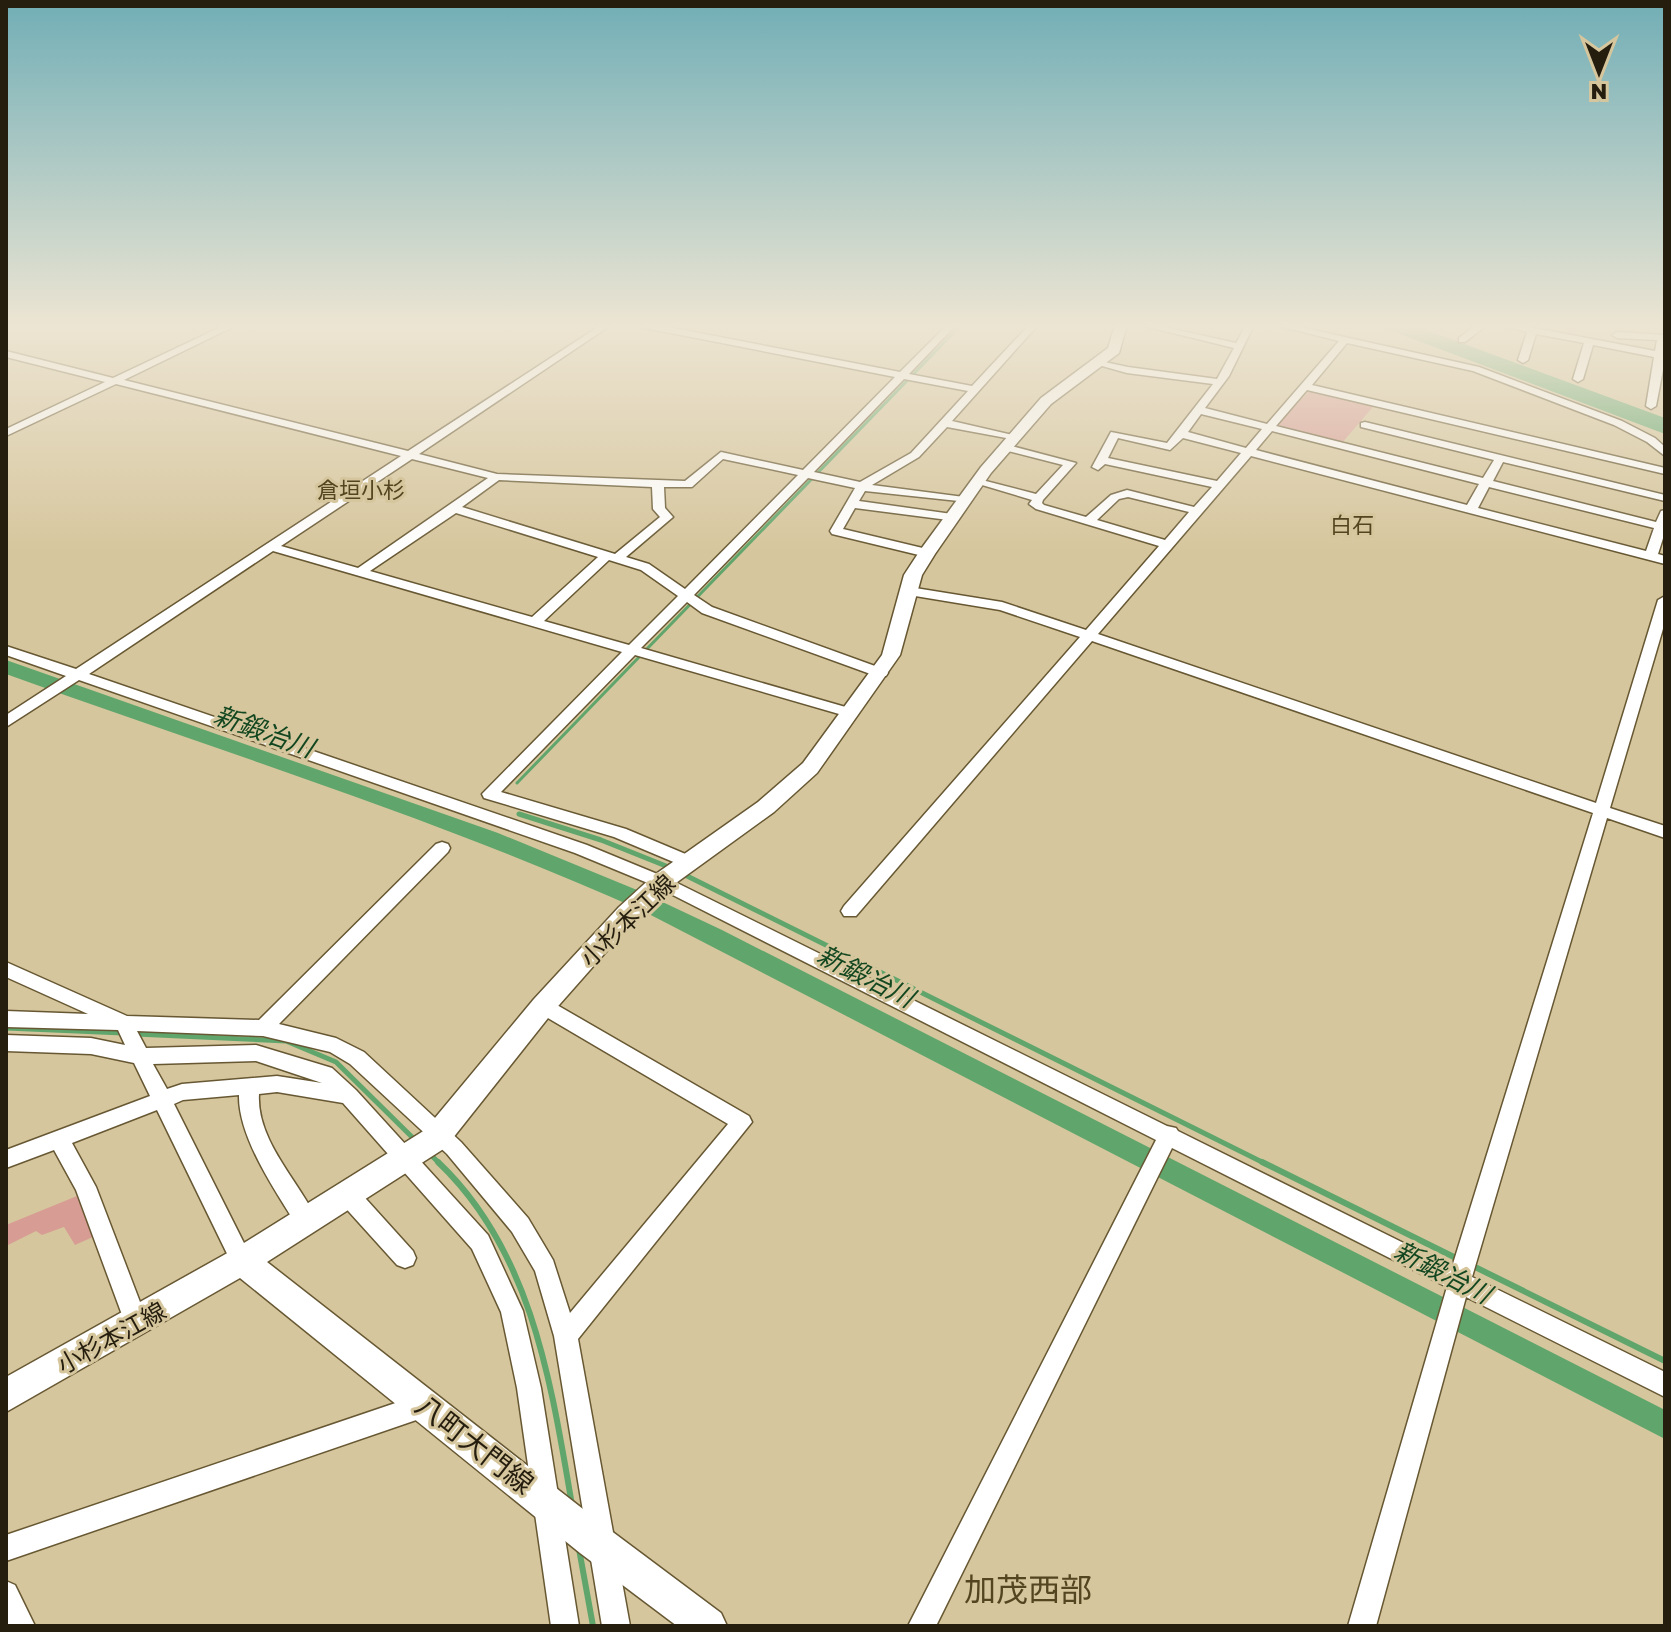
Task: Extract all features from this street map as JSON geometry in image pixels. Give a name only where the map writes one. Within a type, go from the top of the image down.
[{"type":"main road","name":"小杉本江線","points":[[6,1395],[242,1261],[349,1196],[423,1146],[627,913],[661,882],[766,807],[810,768],[881,673],[898,636],[913,575],[927,553],[1008,442],[1046,401]]},
{"type":"main road","name":"八町大門線","points":[[242,1261],[597,1543],[708,1626]]},
{"type":"street","points":[[6,433],[72,401]]},
{"type":"street","points":[[190,401],[497,477],[688,485],[721,455],[862,487],[964,500]]},
{"type":"street","points":[[6,722],[492,401]]},
{"type":"street","points":[[689,862],[620,833],[490,794],[876,401]]},
{"type":"street","points":[[927,553],[836,531],[862,487],[915,455],[966,401]]},
{"type":"street","points":[[1099,464],[1115,434],[1170,447],[1205,401]]},
{"type":"street","points":[[850,911],[1291,401]]},
{"type":"street","points":[[1368,401],[1665,471]]},
{"type":"street","points":[[1561,401],[1618,423],[1651,440],[1665,453]]},
{"type":"street","points":[[1651,406],[1652,401]]},
{"type":"street","points":[[1346,447],[1380,404]]},
{"type":"street","points":[[1199,410],[1487,483],[1662,520],[1651,556]]},
{"type":"street","points":[[945,423],[1070,463],[1099,464],[1220,485]]},
{"type":"street","points":[[1365,425],[1665,498]]},
{"type":"street","points":[[1181,434],[1665,560]]},
{"type":"street","points":[[1651,440],[1665,442]]},
{"type":"street","points":[[1471,509],[1500,458]]},
{"type":"street","points":[[1070,463],[1035,504],[1168,545]]},
{"type":"street","points":[[1099,464],[1110,471]]},
{"type":"street","points":[[360,572],[497,477]]},
{"type":"street","points":[[978,482],[1039,498]]},
{"type":"street","points":[[535,622],[612,556],[667,517],[659,509],[658,483]]},
{"type":"street","points":[[1089,521],[1115,497],[1127,493],[1197,511]]},
{"type":"street","points":[[852,504],[952,518]]},
{"type":"street","points":[[454,509],[645,567],[707,610],[881,673]]},
{"type":"street","points":[[271,547],[851,713]]},
{"type":"street","points":[[909,591],[1002,606],[1665,832]]},
{"type":"street","points":[[1362,1626],[1459,1287],[1665,600]]},
{"type":"street","points":[[6,650],[75,677],[581,849],[661,882],[1459,1287],[1665,1385]]},
{"type":"street","points":[[263,1028],[442,848]]},
{"type":"street","points":[[6,969],[123,1022],[242,1261]]},
{"type":"street","points":[[543,1006],[742,1122],[566,1336]]},
{"type":"street","points":[[6,1019],[263,1028],[336,1046],[357,1058],[423,1146],[480,1242],[512,1311],[552,1505],[565,1626]]},
{"type":"street","points":[[6,1043],[91,1046],[138,1056],[256,1053],[325,1074],[349,1096],[423,1146],[454,1148],[520,1225],[545,1267],[566,1336],[597,1543],[616,1626]]},
{"type":"street","points":[[6,1159],[182,1092],[277,1084],[349,1096]]},
{"type":"street","points":[[250,1086],[253,1115],[272,1165],[307,1222]]},
{"type":"street","points":[[59,1139],[85,1187],[136,1323]]},
{"type":"street","points":[[922,1626],[1167,1139]]},
{"type":"street","points":[[349,1196],[405,1258]]},
{"type":"street","points":[[6,1548],[426,1405]]},
{"type":"street","points":[[6,1594],[21,1626]]},
{"type":"shaded area","points":[[1299,401],[1358,401],[1373,407],[1341,444],[1276,426]]},
{"type":"shaded area","points":[[1578,401],[1619,401],[1665,418],[1665,434]]},
{"type":"shaded area","points":[[6,660],[498,833],[637,890],[722,930],[1665,1410],[1665,1439],[645,912],[408,816],[6,674]]},
{"type":"shaded area","points":[[77,1196],[95,1236],[75,1245],[64,1227],[42,1235],[36,1231],[6,1246],[6,1225]]},
{"type":"waterway","points":[[517,783],[887,401]]},
{"type":"waterway","points":[[519,814],[601,840],[671,868]]},
{"type":"waterway","name":"新鍛冶川","points":[[683,874],[1266,1164]]},
{"type":"waterway","points":[[6,1028],[123,1033]]},
{"type":"waterway","points":[[136,1034],[286,1041],[336,1062],[415,1140]]},
{"type":"waterway","points":[[430,1154],[438,1162]]},
{"type":"waterway","points":[[438,1162],[470,1197],[496,1236],[516,1277],[545,1366],[572,1505]]},
{"type":"waterway","name":"新鍛冶川","points":[[1262,1162],[1460,1260]]},
{"type":"waterway","name":"新鍛冶川","points":[[1471,1265],[1665,1361]]},
{"type":"waterway","points":[[579,1549],[593,1626]]},
{"type":"district","name":"倉垣小杉","points":[[361,489]]},
{"type":"district","name":"白石","points":[[1352,524]]},
{"type":"district","name":"加茂西部","points":[[1028,1589]]}]
